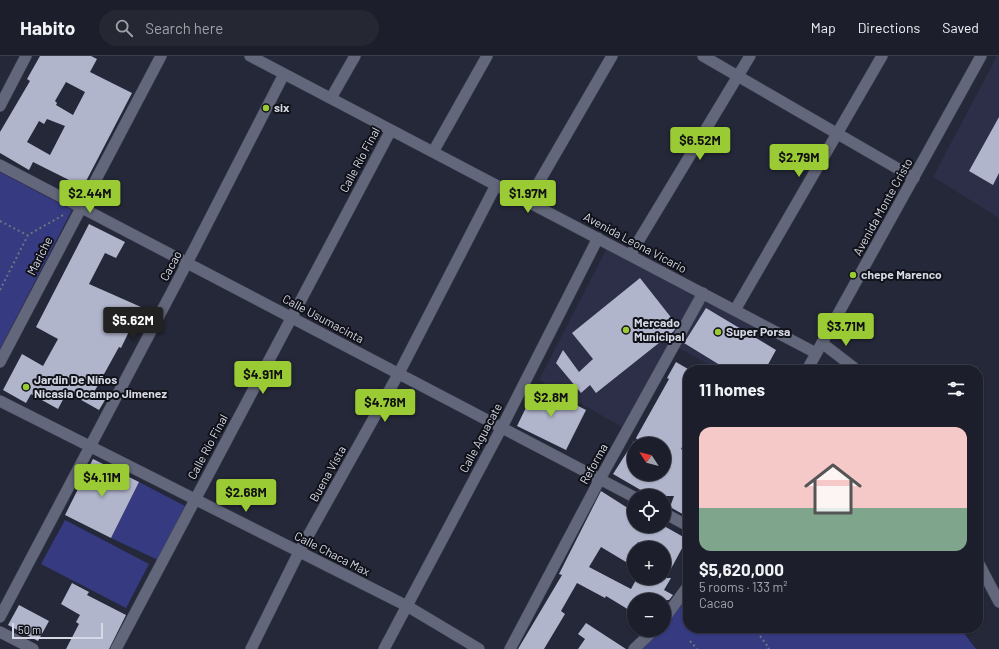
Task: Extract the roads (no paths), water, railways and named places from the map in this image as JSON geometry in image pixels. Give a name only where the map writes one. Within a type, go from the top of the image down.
[{"type":"street","points":[[0,106],[26,56]]},
{"type":"street","name":"Mariche","points":[[0,362],[80,207],[161,56]]},
{"type":"street","name":"Avenida Leona Vicario","points":[[250,56],[816,353]]},
{"type":"street","points":[[331,98],[355,56]]},
{"type":"street","points":[[434,152],[487,56]]},
{"type":"street","points":[[528,201],[612,56]]},
{"type":"street","points":[[703,56],[839,133],[914,178]]},
{"type":"street","points":[[630,255],[750,56]]},
{"type":"street","points":[[735,310],[839,133],[882,56]]},
{"type":"street","name":"Avenida Monte Cristo","points":[[810,365],[982,56]]},
{"type":"street","name":"Cacao","points":[[0,617],[284,74]]},
{"type":"street","name":"Calle Río Final","points":[[116,649],[391,130]]},
{"type":"street","name":"Calle Usumacinta","points":[[0,164],[627,493]]},
{"type":"street","name":"Buena Vista","points":[[251,649],[299,552],[399,373],[496,185]]},
{"type":"street","name":"Calle Aguacate","points":[[384,649],[502,427],[598,238]]},
{"type":"street","name":"Reforma","points":[[510,649],[600,478],[703,293]]},
{"type":"street","points":[[822,343],[851,365]]},
{"type":"street","name":"Calle Chaca Max","points":[[0,402],[407,606],[479,649]]},
{"type":"street","points":[[671,517],[683,523]]},
{"type":"street","points":[[983,572],[999,602]]},
{"type":"street","points":[[671,609],[683,593]]},
{"type":"street","points":[[0,632],[33,649]]},
{"type":"street","points":[[634,649],[647,637]]},
{"type":"place","name":"six","points":[[266,108]]},
{"type":"place","name":"chepe Marenco","points":[[853,275]]},
{"type":"place","name":"Mercado Municipal","points":[[626,330]]},
{"type":"place","name":"Super Porsa","points":[[718,332]]},
{"type":"place","name":"Jardin De Niños Nicasia Ocampo Jimenez","points":[[26,387]]}]
